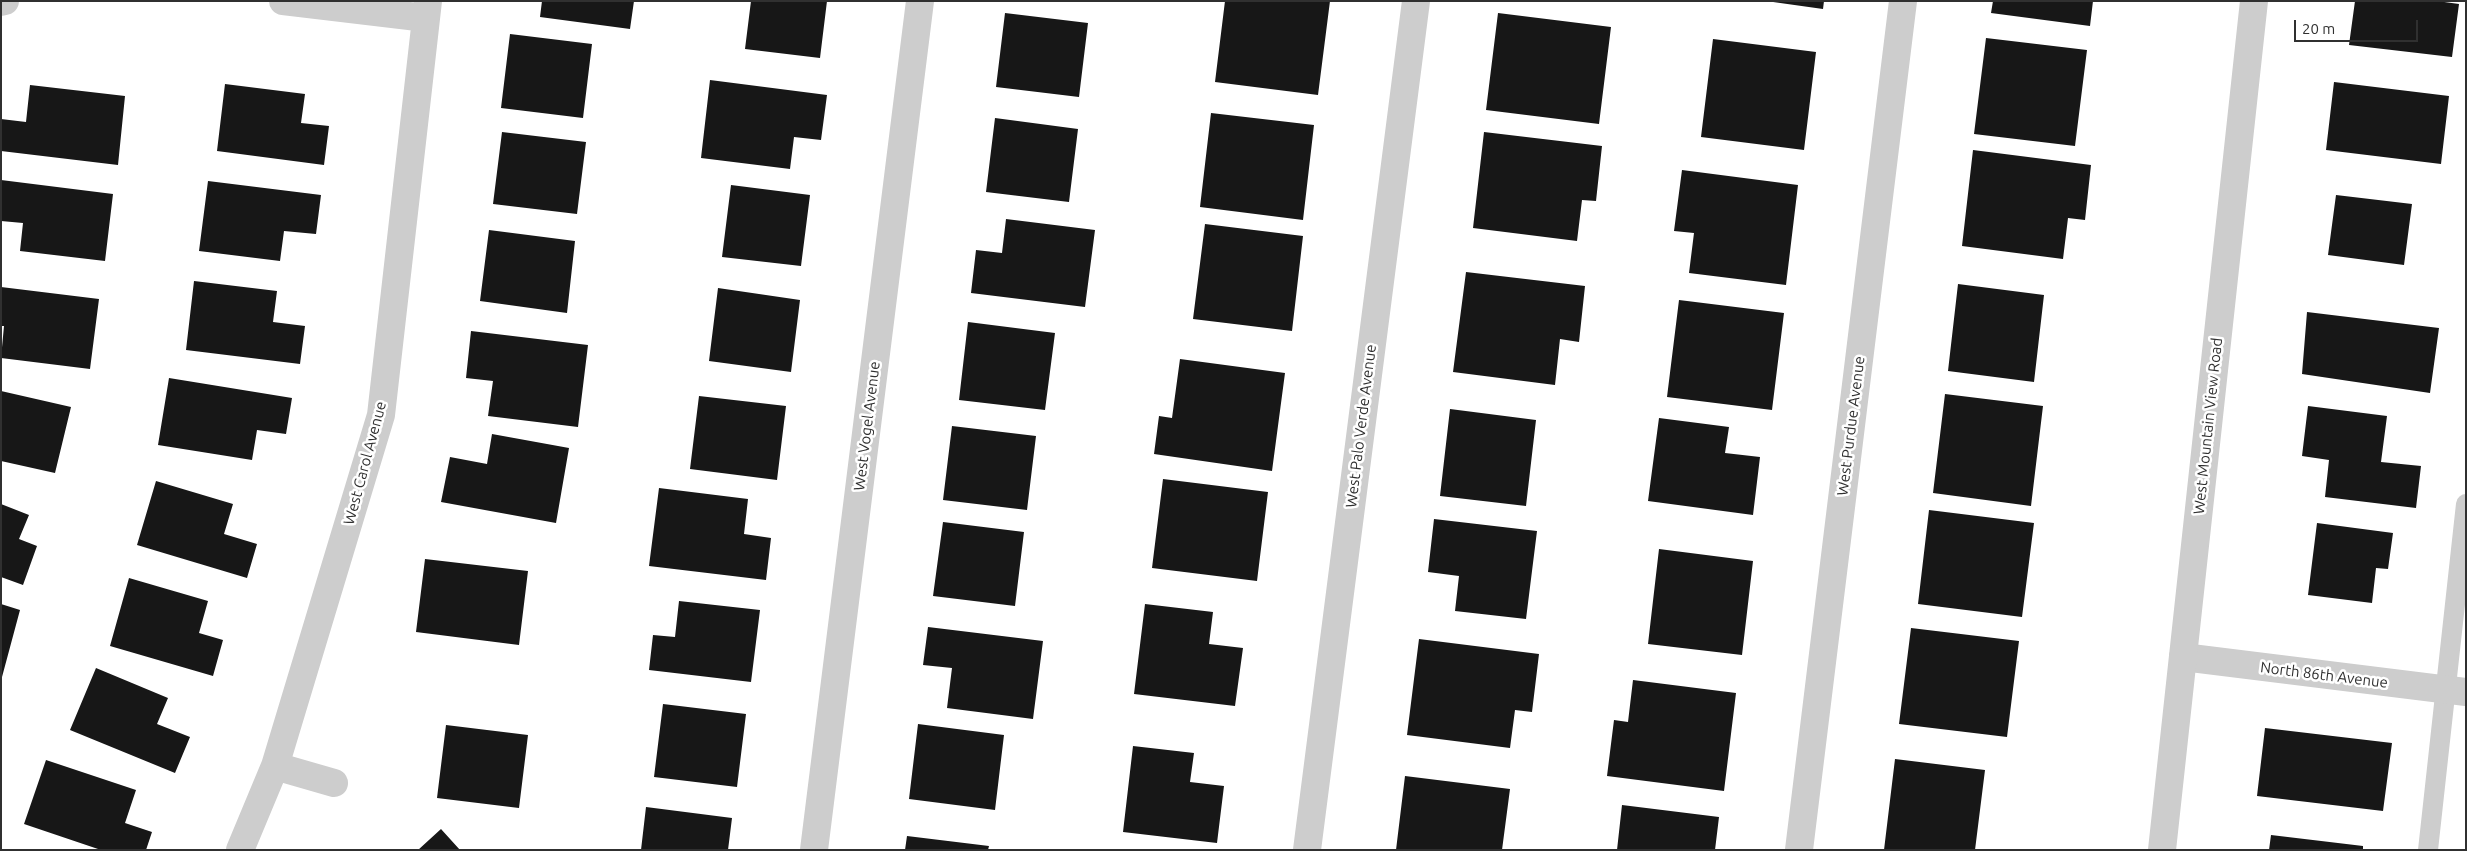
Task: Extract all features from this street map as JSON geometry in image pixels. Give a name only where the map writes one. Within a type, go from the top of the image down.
[{"type":"street","points":[[284,1],[427,10]]},
{"type":"street","name":"West Vogel Avenue","points":[[814,850],[920,1]]},
{"type":"street","name":"West Palo Verde Avenue","points":[[1307,850],[1416,1]]},
{"type":"street","name":"West Purdue Avenue","points":[[1799,850],[1903,1]]},
{"type":"street","name":"West Mountain View Road","points":[[2162,850],[2254,1]]},
{"type":"street","name":"West Carol Avenue","points":[[240,850],[275,766],[381,415],[427,10]]},
{"type":"street","name":"North 86th Avenue","points":[[2183,658],[2456,691]]},
{"type":"street","points":[[275,766],[334,783]]},
{"type":"lane","points":[[2428,850],[2456,691],[2466,504]]},
{"type":"building","points":[[542,1],[634,1],[630,29],[540,17]]},
{"type":"building","points":[[751,1],[827,1],[820,58],[745,49]]},
{"type":"building","points":[[1225,1],[1330,1],[1318,95],[1215,82]]},
{"type":"building","points":[[1766,1],[1824,1],[1823,9]]},
{"type":"building","points":[[1993,1],[2093,1],[2090,26],[1991,13]]},
{"type":"building","points":[[2355,1],[2437,1],[2459,4],[2452,57],[2349,45]]},
{"type":"building","points":[[1005,13],[1088,23],[1079,97],[996,87]]},
{"type":"building","points":[[1498,13],[1611,27],[1599,124],[1486,110]]},
{"type":"building","points":[[510,34],[592,44],[583,118],[501,108]]},
{"type":"building","points":[[1986,38],[2087,50],[2075,146],[1974,134]]},
{"type":"building","points":[[1713,39],[1816,52],[1804,150],[1701,137]]},
{"type":"building","points":[[710,80],[827,95],[821,140],[794,137],[790,169],[701,158]]},
{"type":"building","points":[[2334,82],[2449,96],[2441,164],[2326,150]]},
{"type":"building","points":[[225,84],[305,94],[301,123],[329,126],[324,165],[217,151]]},
{"type":"building","points":[[30,85],[125,96],[118,165],[1,151],[1,119],[26,122]]},
{"type":"building","points":[[1211,113],[1314,125],[1303,220],[1200,207]]},
{"type":"building","points":[[995,118],[1078,129],[1069,202],[986,192]]},
{"type":"building","points":[[502,132],[586,142],[577,214],[493,204]]},
{"type":"building","points":[[1484,132],[1602,146],[1596,201],[1582,200],[1577,241],[1473,228]]},
{"type":"building","points":[[1973,150],[2091,165],[2085,220],[2068,218],[2063,259],[1962,246]]},
{"type":"building","points":[[1682,170],[1798,185],[1786,285],[1689,273],[1694,233],[1674,231]]},
{"type":"building","points":[[1,180],[113,194],[105,261],[20,251],[23,223],[1,221]]},
{"type":"building","points":[[208,181],[321,195],[316,234],[284,231],[280,261],[199,251]]},
{"type":"building","points":[[731,185],[810,195],[801,266],[722,257]]},
{"type":"building","points":[[2336,195],[2412,204],[2404,265],[2328,255]]},
{"type":"building","points":[[1006,219],[1095,230],[1085,307],[971,293],[976,250],[1002,253]]},
{"type":"building","points":[[1205,224],[1303,236],[1292,331],[1193,319]]},
{"type":"building","points":[[489,230],[575,241],[567,313],[480,301]]},
{"type":"building","points":[[1466,272],[1585,286],[1579,342],[1560,339],[1555,385],[1453,372]]},
{"type":"building","points":[[194,281],[277,291],[273,322],[305,326],[300,364],[186,350]]},
{"type":"building","points":[[1958,284],[2044,295],[2034,382],[1948,371]]},
{"type":"building","points":[[1,287],[99,299],[90,369],[1,358],[4,326],[1,326]]},
{"type":"building","points":[[718,288],[800,300],[791,372],[709,361]]},
{"type":"building","points":[[1679,300],[1784,313],[1772,410],[1667,397]]},
{"type":"building","points":[[2307,312],[2439,328],[2430,393],[2302,374]]},
{"type":"building","points":[[968,322],[1055,333],[1045,410],[959,400]]},
{"type":"building","points":[[471,331],[588,345],[578,427],[488,416],[493,381],[466,378]]},
{"type":"building","points":[[1180,359],[1285,373],[1272,471],[1154,454],[1159,416],[1172,418]]},
{"type":"building","points":[[169,378],[292,398],[286,434],[257,430],[252,460],[158,445]]},
{"type":"building","points":[[1,391],[71,407],[55,473],[1,461]]},
{"type":"building","points":[[1945,394],[2043,406],[2031,506],[1933,493]]},
{"type":"building","points":[[699,396],[786,406],[777,480],[690,469]]},
{"type":"building","points":[[2308,406],[2387,416],[2381,462],[2421,466],[2416,508],[2325,497],[2329,460],[2302,456]]},
{"type":"building","points":[[1450,409],[1536,420],[1526,506],[1440,496]]},
{"type":"building","points":[[1659,418],[1729,427],[1725,453],[1760,457],[1753,515],[1648,501]]},
{"type":"building","points":[[952,426],[1036,436],[1027,510],[943,500]]},
{"type":"building","points":[[492,434],[569,448],[556,523],[441,502],[450,457],[487,464]]},
{"type":"building","points":[[1163,479],[1268,492],[1257,581],[1152,568]]},
{"type":"building","points":[[156,481],[233,504],[224,534],[257,544],[247,578],[137,545]]},
{"type":"building","points":[[659,488],[748,499],[744,534],[771,538],[766,580],[649,566]]},
{"type":"building","points":[[1,504],[29,515],[19,539],[37,546],[23,585],[1,577]]},
{"type":"building","points":[[1929,510],[2034,523],[2022,617],[1918,604]]},
{"type":"building","points":[[1434,519],[1537,531],[1526,619],[1455,611],[1459,576],[1428,572]]},
{"type":"building","points":[[943,522],[1024,532],[1015,606],[933,596]]},
{"type":"building","points":[[2317,523],[2393,533],[2388,569],[2376,568],[2372,603],[2308,595]]},
{"type":"building","points":[[1659,549],[1753,561],[1742,655],[1648,644]]},
{"type":"building","points":[[425,559],[528,571],[519,645],[416,632]]},
{"type":"building","points":[[129,578],[208,601],[199,633],[223,640],[213,676],[110,646]]},
{"type":"building","points":[[679,601],[760,610],[751,682],[649,670],[653,635],[675,637]]},
{"type":"building","points":[[1,604],[20,610],[2,677],[1,677]]},
{"type":"building","points":[[1145,604],[1213,612],[1209,644],[1243,648],[1235,706],[1134,694]]},
{"type":"building","points":[[928,627],[1043,641],[1033,719],[947,708],[952,668],[923,665]]},
{"type":"building","points":[[1911,628],[2019,641],[2007,737],[1899,724]]},
{"type":"building","points":[[1419,639],[1539,654],[1532,712],[1515,710],[1510,748],[1407,735]]},
{"type":"building","points":[[96,668],[168,698],[157,724],[190,737],[175,773],[70,730]]},
{"type":"building","points":[[1633,680],[1736,693],[1724,791],[1607,776],[1614,720],[1628,722]]},
{"type":"building","points":[[663,704],[746,714],[737,787],[654,777]]},
{"type":"building","points":[[918,724],[1004,735],[995,810],[909,799]]},
{"type":"building","points":[[446,725],[528,735],[519,808],[437,798]]},
{"type":"building","points":[[2265,728],[2392,743],[2383,811],[2257,796]]},
{"type":"building","points":[[1133,746],[1194,753],[1190,782],[1224,786],[1217,843],[1123,832]]},
{"type":"building","points":[[1895,759],[1985,770],[1975,850],[1884,850]]},
{"type":"building","points":[[46,760],[136,790],[125,823],[152,832],[146,850],[101,850],[24,824]]},
{"type":"building","points":[[1405,776],[1510,789],[1502,850],[1396,850]]},
{"type":"building","points":[[1622,805],[1719,817],[1715,850],[1617,850]]},
{"type":"building","points":[[646,807],[732,818],[728,850],[641,850]]},
{"type":"building","points":[[441,829],[460,850],[418,850]]},
{"type":"building","points":[[2271,835],[2363,846],[2363,850],[2269,850]]},
{"type":"building","points":[[907,836],[989,846],[988,850],[905,850]]}]
